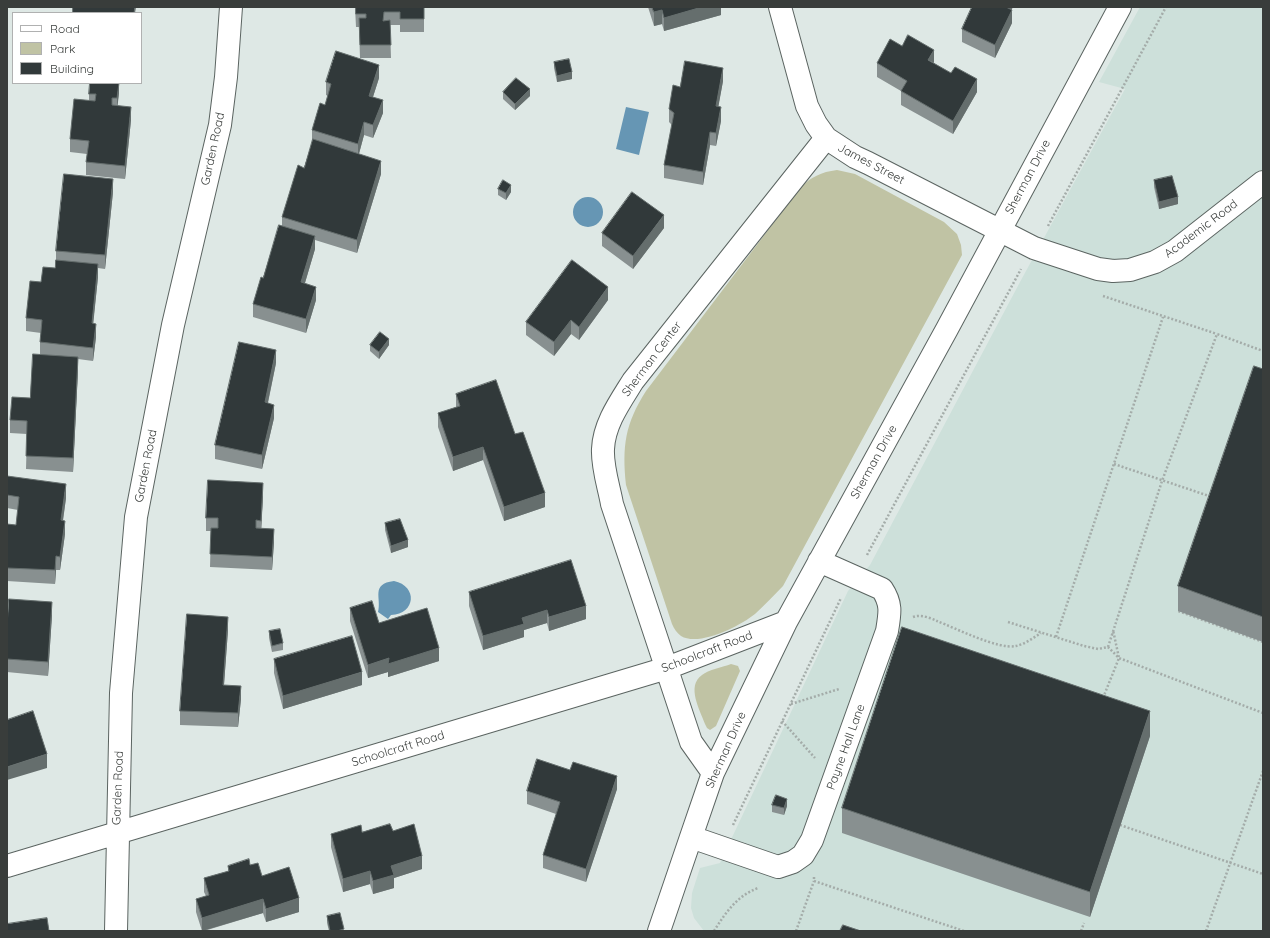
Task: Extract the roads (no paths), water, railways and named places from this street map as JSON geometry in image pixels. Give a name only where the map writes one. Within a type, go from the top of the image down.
[{"type":"street","name":"Garden Road","points":[[116,931],[121,693],[136,517],[173,325],[220,125],[226,77],[231,7]]},
{"type":"street","name":"James Street","points":[[780,7],[807,106],[816,124],[826,138],[855,157],[998,231]]},
{"type":"street","name":"Sherman Drive","points":[[659,931],[714,773],[786,622],[1120,7]]},
{"type":"street","name":"Sherman Center","points":[[714,773],[691,742],[612,504],[604,463],[603,449],[613,414],[633,381],[826,138]]},
{"type":"street","name":"Academic Road","points":[[998,231],[1034,248],[1098,270],[1130,270],[1155,262],[1175,251],[1263,182]]},
{"type":"street","name":"Payne Hall Lane","points":[[691,837],[778,867],[793,862],[803,856],[808,848],[846,750],[885,638],[890,608],[888,598],[882,589],[819,561]]},
{"type":"street","name":"Schoolcraft Road","points":[[7,866],[666,668],[786,622]]},
{"type":"water","points":[[626,107],[649,112],[639,155],[616,149]]},
{"type":"water","points":[[588,197],[594,198],[602,206],[602,218],[594,226],[588,227],[582,226],[574,218],[573,212],[574,206],[582,198]]},
{"type":"water","points":[[394,581],[407,588],[411,600],[405,610],[391,615],[388,619],[378,612],[378,592],[382,585]]}]
